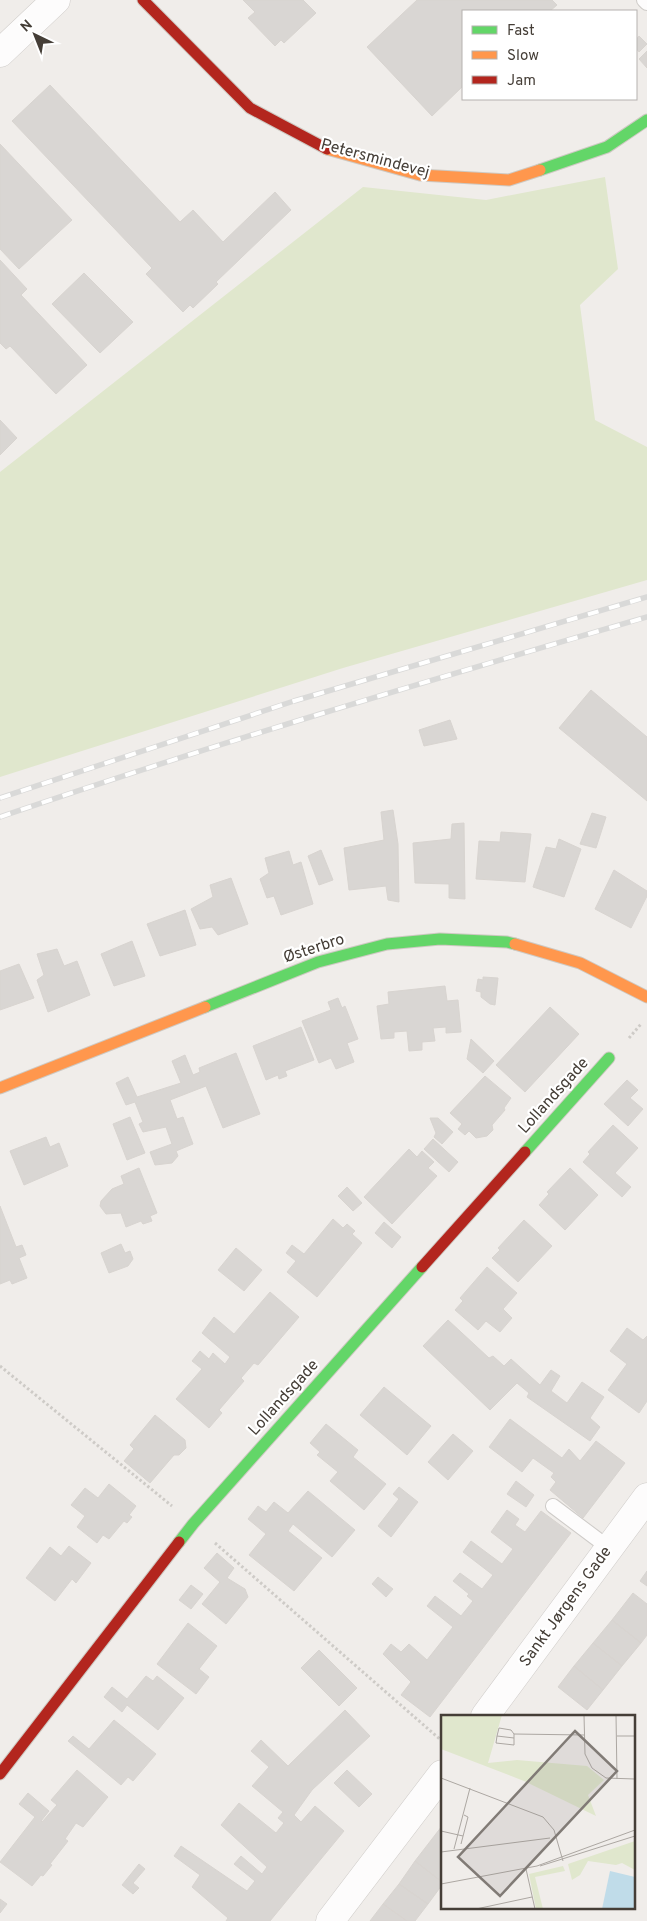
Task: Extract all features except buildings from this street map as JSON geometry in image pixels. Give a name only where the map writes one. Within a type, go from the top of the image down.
[{"type":"street","points":[[0,53],[56,0]]},
{"type":"street","name":"Petersmindevej","points":[[143,0],[250,108],[322,148],[420,175],[509,180],[607,147],[647,120]]},
{"type":"street","name":"Østerbro","points":[[0,1088],[318,962],[387,944],[440,939],[507,942],[580,963],[647,997]]},
{"type":"street","name":"Lollandsgade","points":[[0,1774],[193,1524],[609,1058]]},
{"type":"street","name":"Sankt Jørgens Gade","points":[[486,1715],[647,1497]]},
{"type":"street","points":[[330,1921],[441,1775]]},
{"type":"lane","points":[[644,0],[647,4]]},
{"type":"lane","points":[[553,1506],[609,1548]]},
{"type":"path","points":[[0,1366],[193,1524],[441,1740]]},
{"type":"green space","points":[[605,177],[618,269],[580,305],[595,420],[647,447],[647,580],[343,668],[0,777],[0,472],[363,187],[486,200]]},
{"type":"railway","points":[[0,798],[294,701],[647,597]]},
{"type":"railway","points":[[0,817],[322,713],[647,617]]},
{"type":"traffic: fast","points":[[540,170],[607,147],[647,120]]},
{"type":"traffic: fast","points":[[205,1007],[318,962],[387,944],[440,939],[515,944]]},
{"type":"traffic: fast","points":[[525,1152],[609,1058]]},
{"type":"traffic: fast","points":[[179,1542],[422,1267]]},
{"type":"traffic: slow","points":[[327,149],[420,175],[509,180],[540,170]]},
{"type":"traffic: slow","points":[[515,944],[580,963],[647,997]]},
{"type":"traffic: slow","points":[[0,1088],[205,1007]]},
{"type":"traffic: jam","points":[[143,0],[250,108],[327,149]]},
{"type":"traffic: jam","points":[[422,1267],[525,1152]]},
{"type":"traffic: jam","points":[[0,1774],[179,1542]]}]
